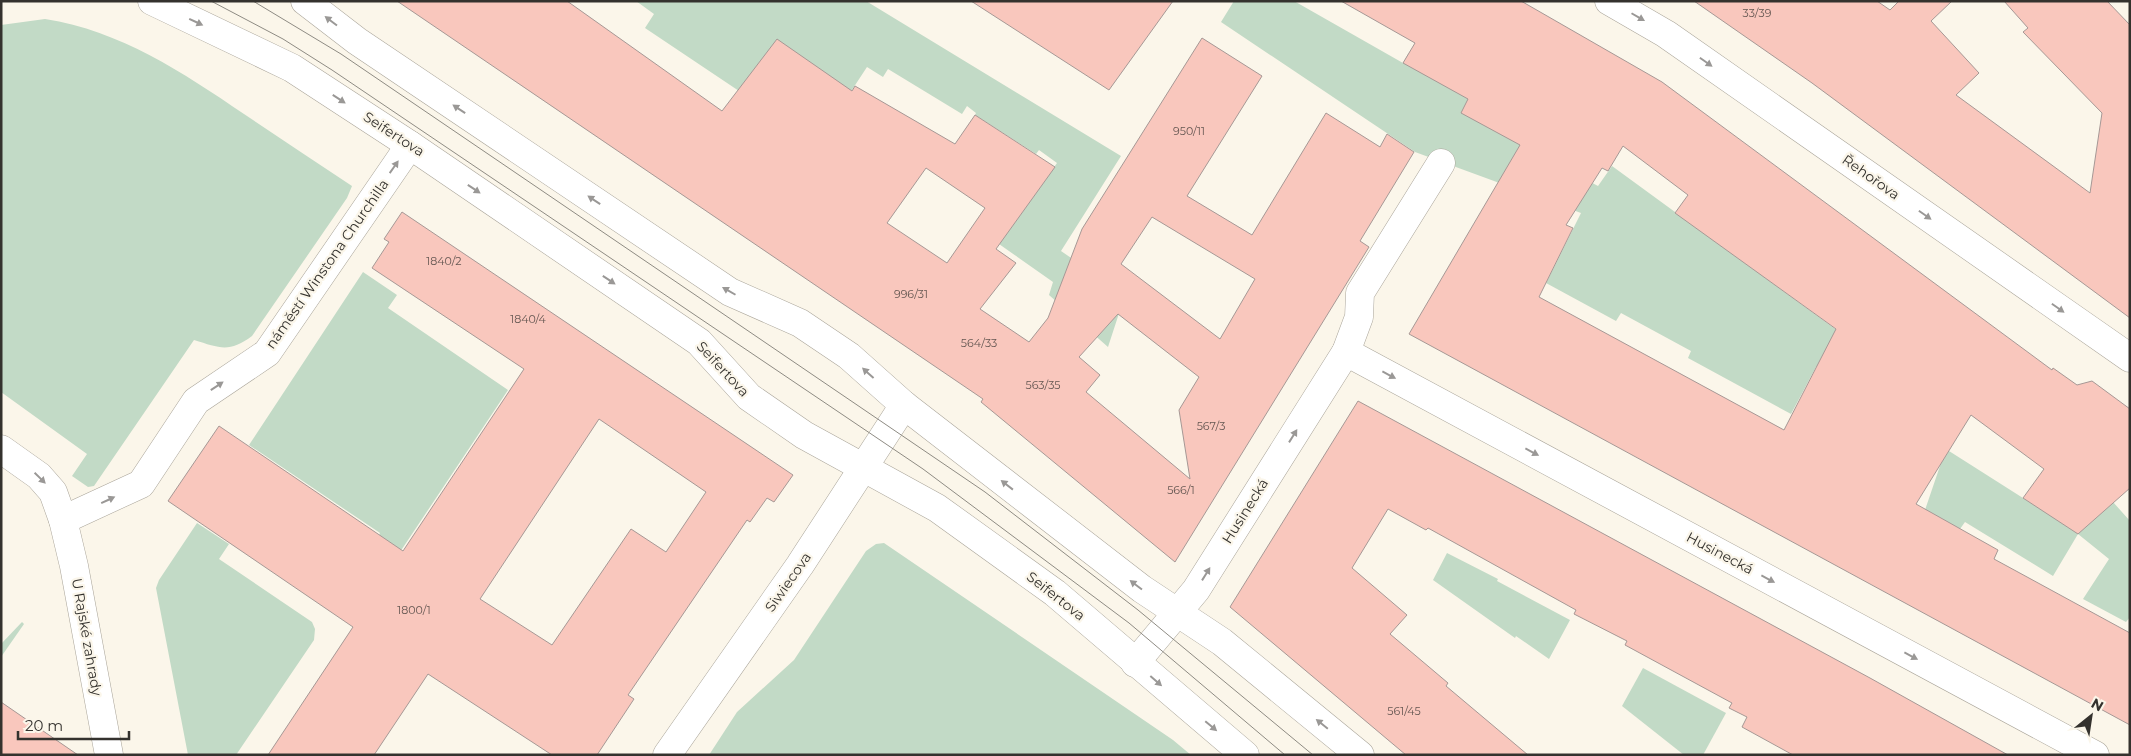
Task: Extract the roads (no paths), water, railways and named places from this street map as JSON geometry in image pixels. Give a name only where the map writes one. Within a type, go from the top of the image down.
[{"type":"street","name":"Seifertova","points":[[152,1],[292,68],[410,145],[699,342],[750,397],[804,435],[936,508],[1054,593],[1245,755]]},
{"type":"street","points":[[305,1],[357,40],[730,292],[800,323],[849,356],[904,405],[1142,589],[1222,642],[1360,755]]},
{"type":"street","name":"Řehořova","points":[[1609,1],[1666,34],[2130,358]]},
{"type":"street","name":"náměstí Winstona Churchilla","points":[[64,520],[141,484],[196,401],[267,353],[410,145]]},
{"type":"street","name":"Husinecká","points":[[1136,663],[1196,590],[1346,352],[1359,317],[1360,293],[1440,162]]},
{"type":"street","name":"Husinecká","points":[[1346,352],[2095,755]]},
{"type":"street","name":"Siwiecova","points":[[667,755],[800,565],[904,405]]},
{"type":"street","points":[[1,449],[39,476],[53,492],[64,520]]},
{"type":"street","name":"U Rajské zahrady","points":[[64,520],[108,755]]},
{"type":"tram line","points":[[211,1],[283,39],[332,70],[923,469],[1129,623],[1285,755]]},
{"type":"tram line","points":[[253,1],[341,54],[985,492],[1138,610],[1313,755]]}]
